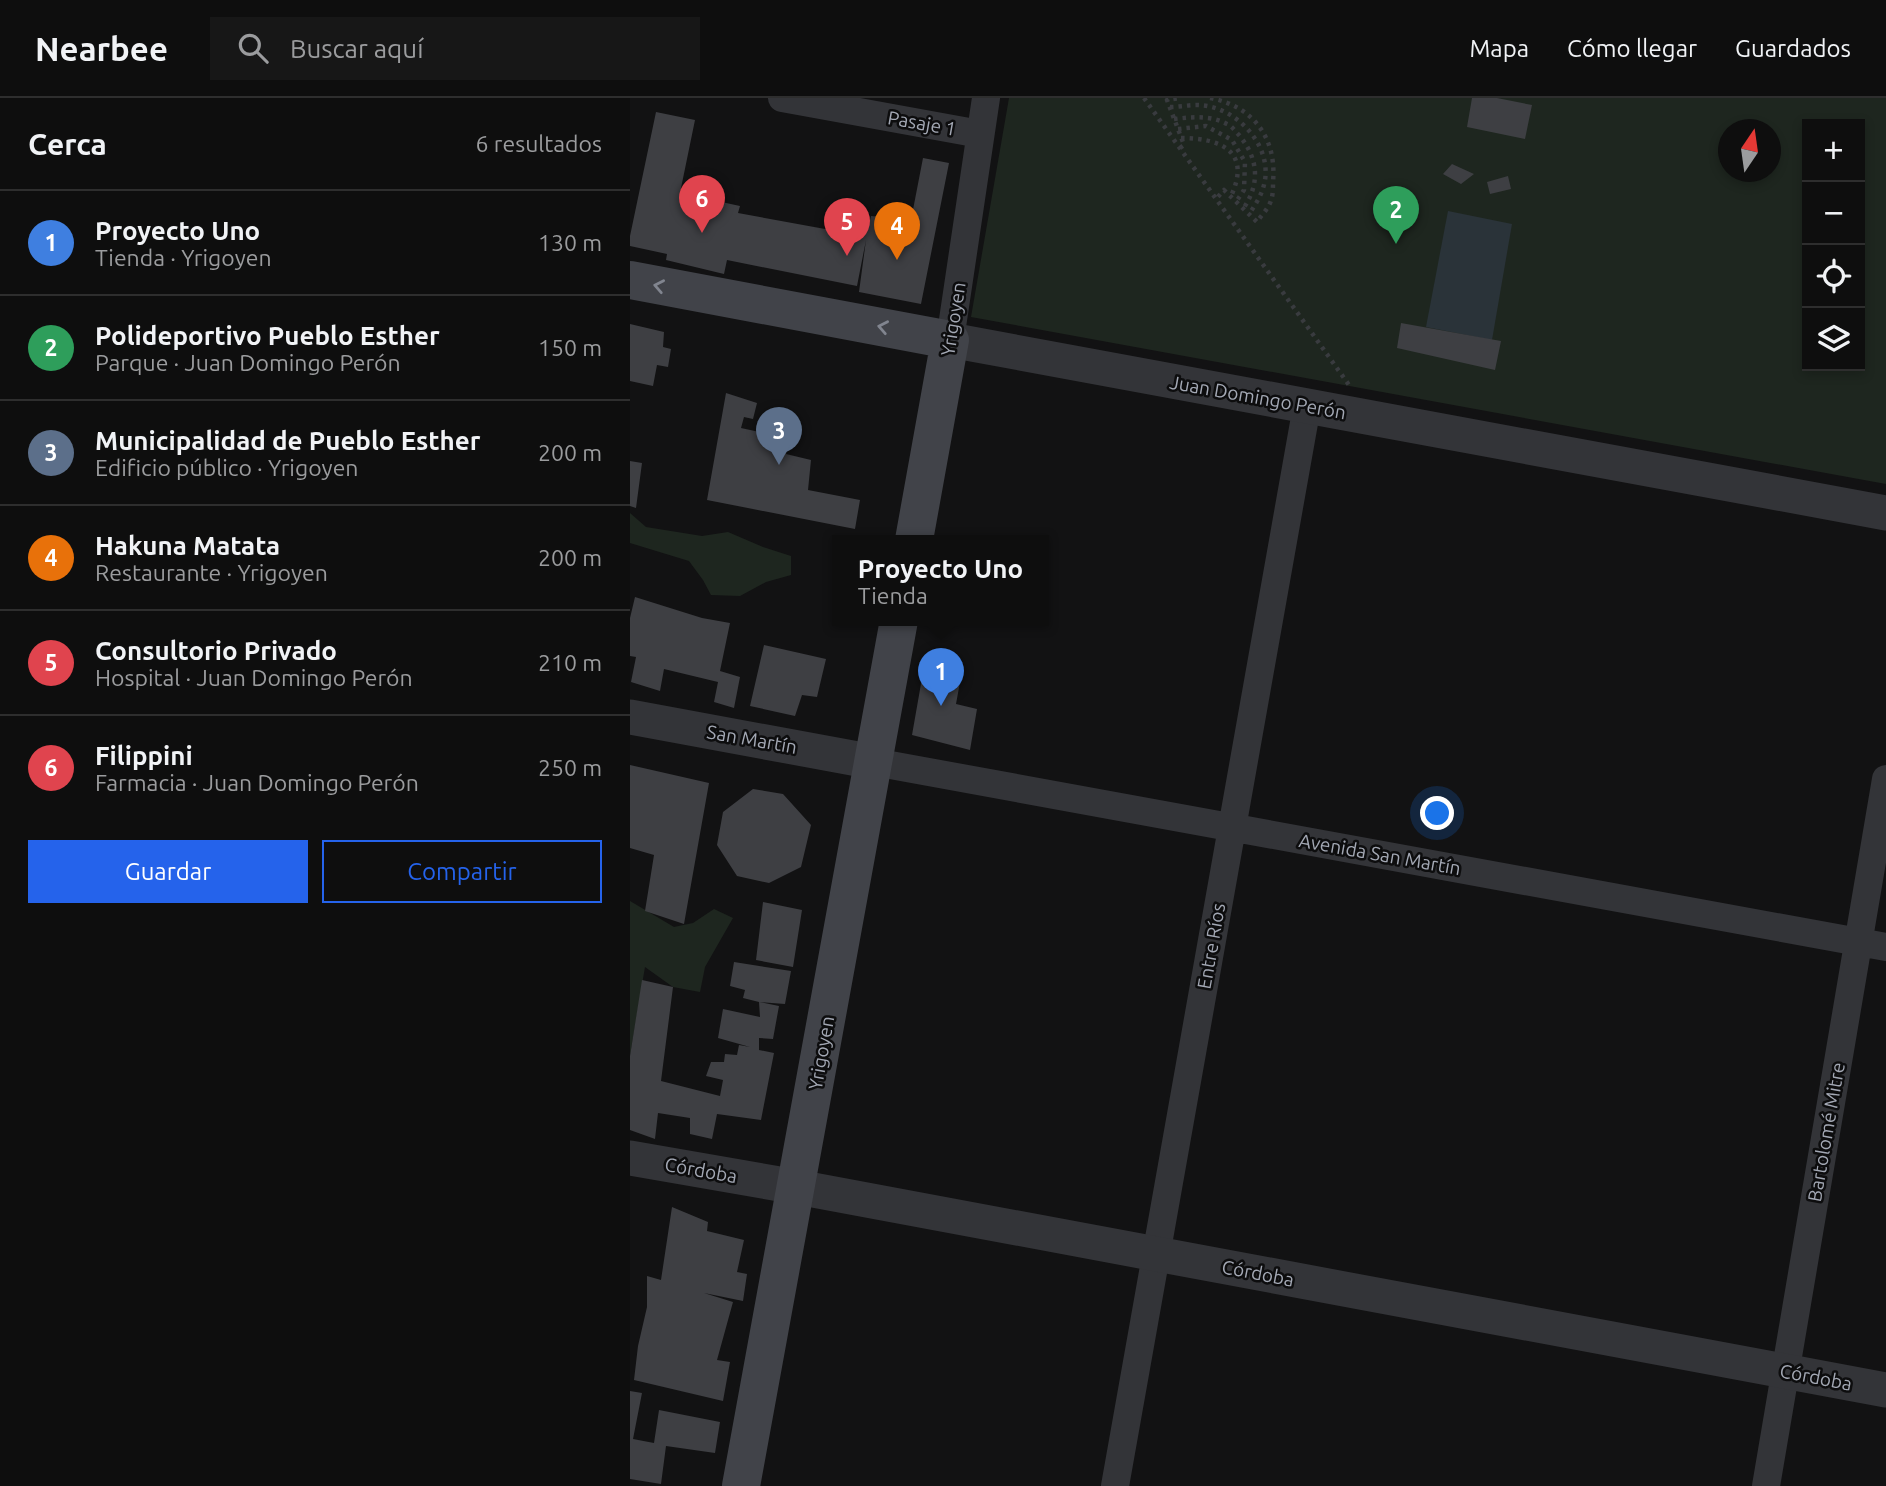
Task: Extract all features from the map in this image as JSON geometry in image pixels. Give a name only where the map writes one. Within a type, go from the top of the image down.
[{"type":"main road","name":"Juan Domingo Perón","points":[[630,280],[950,340]]},
{"type":"main road","name":"Yrigoyen","points":[[915,535],[950,340]]},
{"type":"main road","name":"Yrigoyen","points":[[741,1486],[898,626]]},
{"type":"street","name":"Pasaje 1","points":[[782,98],[980,134]]},
{"type":"street","name":"Yrigoyen","points":[[950,340],[986,98]]},
{"type":"street","name":"Juan Domingo Perón","points":[[950,340],[1886,513]]},
{"type":"street","name":"Entre Ríos","points":[[1115,1486],[1307,406]]},
{"type":"street","name":"San Martín","points":[[630,717],[874,762]]},
{"type":"street","name":"Avenida San Martín","points":[[874,762],[1873,944]]},
{"type":"street","name":"Bartolomé Mitre","points":[[1766,1486],[1786,1371],[1873,944],[1886,779]]},
{"type":"street","name":"Córdoba","points":[[630,1158],[1886,1390]]},
{"type":"path","points":[[1144,98],[1350,386],[1345,412]]},
{"type":"path","points":[[1180,148],[1184,145],[1167,100],[1181,98]]},
{"type":"path","points":[[1210,98],[1228,101],[1253,118],[1265,135],[1275,165],[1272,201],[1257,222],[1224,190],[1216,199]]},
{"type":"path","points":[[1170,107],[1199,104],[1222,110],[1250,130],[1262,149],[1266,179],[1250,214]]},
{"type":"path","points":[[1174,119],[1200,116],[1229,124],[1249,147],[1256,169],[1252,196],[1243,209]]},
{"type":"path","points":[[1178,129],[1206,126],[1232,140],[1245,162],[1244,190],[1236,202]]},
{"type":"path","points":[[1181,138],[1205,138],[1226,146],[1237,170],[1237,183],[1230,197]]},
{"type":"shaded area","points":[[1009,98],[1886,98],[1886,484],[971,317]]},
{"type":"shaded area","points":[[1448,211],[1512,224],[1492,340],[1426,327]]},
{"type":"shaded area","points":[[630,513],[646,527],[702,536],[728,532],[791,556],[791,575],[766,582],[740,596],[711,595],[689,561],[630,543]]},
{"type":"shaded area","points":[[630,901],[674,927],[693,923],[714,909],[733,918],[705,967],[700,992],[673,987],[645,967],[630,1056]]},
{"type":"building","points":[[1472,98],[1497,98],[1532,105],[1525,139],[1467,127]]},
{"type":"building","points":[[656,112],[695,120],[680,193],[740,206],[738,213],[836,231],[838,219],[868,228],[871,216],[911,220],[923,158],[949,163],[921,304],[859,292],[866,240],[857,286],[727,260],[724,274],[666,260],[667,254],[630,246]]},
{"type":"building","points":[[1452,164],[1474,174],[1461,184],[1443,174]]},
{"type":"building","points":[[1508,176],[1511,189],[1490,194],[1487,182]]},
{"type":"building","points":[[1401,323],[1501,341],[1495,370],[1397,348]]},
{"type":"building","points":[[630,324],[664,332],[663,347],[671,349],[668,367],[657,365],[653,386],[630,381]]},
{"type":"building","points":[[726,393],[757,403],[753,419],[744,417],[741,428],[791,439],[786,454],[811,460],[808,490],[860,500],[855,529],[707,500]]},
{"type":"building","points":[[630,461],[642,463],[636,508],[630,506]]},
{"type":"building","points":[[635,597],[702,618],[730,623],[720,671],[740,677],[734,708],[714,702],[718,682],[664,669],[660,691],[631,682],[636,657],[630,656],[630,618]]},
{"type":"building","points":[[764,645],[826,659],[817,697],[802,695],[795,716],[750,706]]},
{"type":"building","points":[[925,661],[962,671],[956,704],[977,709],[970,750],[912,735]]},
{"type":"building","points":[[630,765],[709,783],[684,924],[645,911],[654,855],[630,848]]},
{"type":"building","points":[[753,789],[783,794],[811,825],[801,867],[769,883],[737,876],[717,845],[723,812]]},
{"type":"building","points":[[763,902],[802,910],[793,967],[756,960]]},
{"type":"building","points":[[734,962],[791,971],[785,1004],[743,998],[745,990],[730,986]]},
{"type":"building","points":[[642,980],[673,987],[661,1081],[720,1096],[723,1080],[706,1076],[711,1062],[724,1062],[725,1054],[737,1055],[739,1045],[750,1047],[718,1038],[723,1009],[760,1017],[759,1002],[779,1006],[773,1039],[759,1038],[759,1050],[774,1053],[761,1120],[717,1114],[712,1139],[690,1134],[690,1118],[658,1113],[655,1139],[630,1130],[630,1056]]},
{"type":"building","points":[[672,1207],[708,1222],[707,1231],[744,1240],[737,1272],[747,1274],[743,1301],[704,1293],[733,1302],[717,1360],[730,1362],[723,1401],[634,1380],[647,1307],[647,1276],[661,1280]]},
{"type":"building","points":[[630,1391],[642,1393],[633,1439],[654,1443],[659,1410],[720,1422],[715,1453],[666,1446],[661,1484],[630,1479]]},
{"type":"place","name":"Filippini","points":[[702,233]]},
{"type":"place","name":"Polideportivo Pueblo Esther","points":[[1396,244]]},
{"type":"place","name":"Consultorio Privado","points":[[847,256]]},
{"type":"place","name":"Hakuna Matata","points":[[897,260]]},
{"type":"place","name":"Municipalidad de Pueblo Esther","points":[[779,465]]},
{"type":"place","name":"Proyecto Uno","points":[[941,706]]}]
